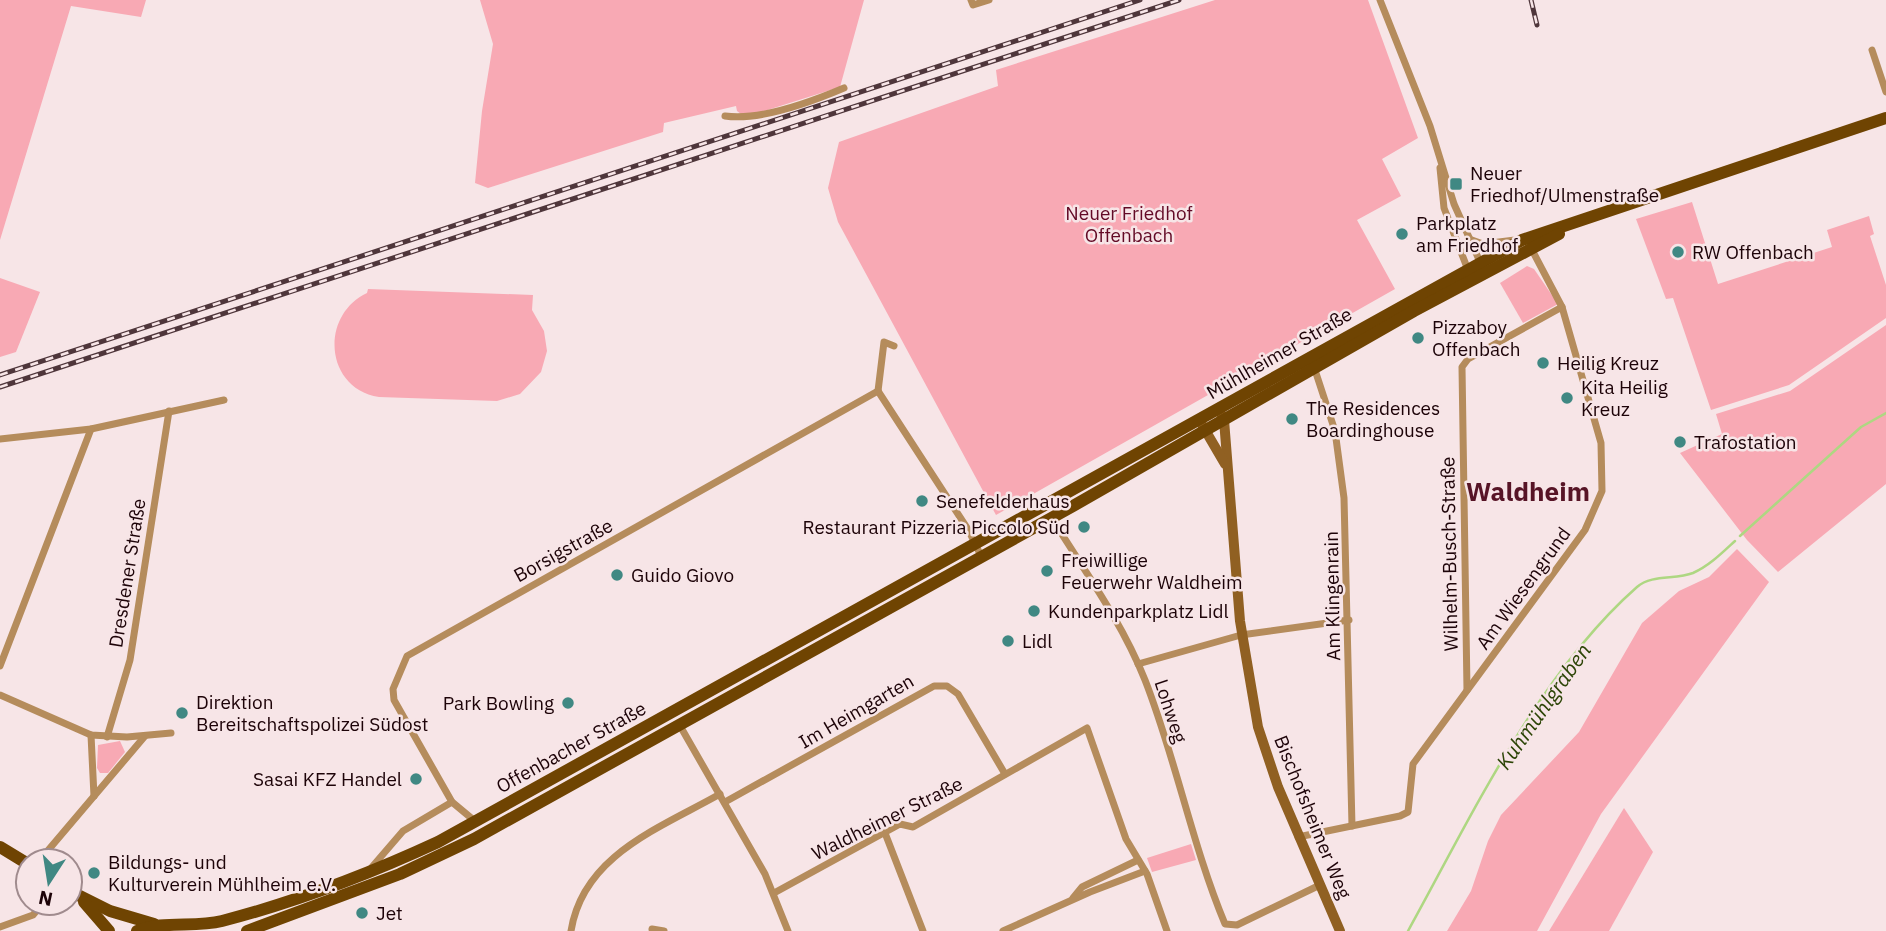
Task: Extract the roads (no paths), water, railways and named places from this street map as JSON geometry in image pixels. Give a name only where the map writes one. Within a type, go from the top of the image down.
[{"type":"main road","name":"Mühlheimer Straße","points":[[1008,541],[1222,415],[1527,244],[1583,220],[1886,118]]},
{"type":"main road","name":"Mühlheimer Straße","points":[[1222,415],[1315,370],[1470,275]]},
{"type":"main road","name":"Mühlheimer Straße","points":[[999,530],[1183,428],[1203,426]]},
{"type":"main road","name":"Offenbacher Straße","points":[[137,931],[219,922],[368,872],[476,822],[999,530]]},
{"type":"main road","name":"Offenbacher Straße","points":[[247,931],[379,883],[447,853],[1008,541]]},
{"type":"main road","points":[[84,898],[129,918],[164,928]]},
{"type":"main road","points":[[84,905],[109,931]]},
{"type":"street","points":[[972,3],[989,0]]},
{"type":"street","points":[[1380,0],[1430,126],[1469,238],[1483,268]]},
{"type":"street","points":[[1872,50],[1886,92]]},
{"type":"street","points":[[725,116],[740,119],[756,116],[844,88]]},
{"type":"street","points":[[1440,160],[1444,208],[1470,275]]},
{"type":"street","points":[[1469,238],[1483,244],[1527,244]]},
{"type":"street","name":"Am Wiesengrund","points":[[1352,826],[1408,812],[1411,802],[1411,767],[1591,521],[1600,499],[1604,472],[1601,443],[1562,307],[1527,244]]},
{"type":"street","name":"Wilhelm-Busch-Straße","points":[[1467,691],[1462,367],[1468,359],[1562,307]]},
{"type":"street","points":[[894,346],[884,342],[878,391],[981,556]]},
{"type":"street","name":"Am Klingenrain","points":[[1315,370],[1333,422],[1339,453],[1346,529],[1352,826]]},
{"type":"street","name":"Borsigstraße","points":[[476,822],[452,802],[394,699],[396,681],[407,656],[878,391]]},
{"type":"street","points":[[0,439],[91,429],[223,400]]},
{"type":"street","name":"Dresdener Straße","points":[[107,737],[130,660],[169,411]]},
{"type":"street","name":"Bischofsheimer Weg","points":[[1222,415],[1241,635],[1258,727],[1298,837],[1340,931]]},
{"type":"street","name":"Bischofsheimer Weg","points":[[1203,426],[1227,466]]},
{"type":"street","points":[[0,666],[91,429]]},
{"type":"street","name":"Lohweg","points":[[1051,517],[1123,633],[1138,664],[1154,705],[1202,861],[1224,921],[1229,927],[1320,885]]},
{"type":"street","points":[[1138,664],[1241,635],[1349,620]]},
{"type":"street","name":"Im Heimgarten","points":[[725,802],[929,687],[938,685],[951,688],[958,694],[1005,774]]},
{"type":"street","points":[[0,695],[91,735],[107,737],[171,733]]},
{"type":"street","points":[[679,724],[774,893],[788,931]]},
{"type":"street","name":"Waldheimer Straße","points":[[774,893],[900,824],[913,827],[1087,728],[1126,839],[1138,860]]},
{"type":"street","points":[[91,735],[94,796]]},
{"type":"street","points":[[51,847],[145,736]]},
{"type":"street","points":[[571,931],[581,894],[607,863],[638,841],[720,794]]},
{"type":"street","points":[[368,872],[403,831],[452,802]]},
{"type":"street","points":[[1298,837],[1352,826]]},
{"type":"street","points":[[885,833],[923,931]]},
{"type":"street","points":[[1073,899],[1082,887],[1138,860],[1145,871],[1167,931]]},
{"type":"street","points":[[1003,931],[1073,899],[1145,871]]},
{"type":"street","points":[[0,927],[28,917]]},
{"type":"street","points":[[265,931],[278,920]]},
{"type":"street","points":[[652,929],[664,931]]},
{"type":"waterway","name":"Kuhmühlgraben","points":[[1740,536],[1861,427],[1886,413]]},
{"type":"waterway","name":"Kuhmühlgraben","points":[[1408,931],[1509,749],[1568,661],[1601,622],[1637,587],[1650,580],[1693,573],[1710,563],[1735,541]]},
{"type":"railway","points":[[0,375],[1140,0]]},
{"type":"railway","points":[[0,387],[1179,0]]},
{"type":"railway","points":[[1531,0],[1537,25]]},
{"type":"place","name":"Neuer Friedhof/Ulmenstraße","points":[[1456,184]]},
{"type":"place","name":"Parkplatz am Friedhof","points":[[1402,234]]},
{"type":"place","name":"RW Offenbach","points":[[1678,252]]},
{"type":"place","name":"Pizzaboy Offenbach","points":[[1418,338]]},
{"type":"place","name":"Heilig Kreuz","points":[[1543,363]]},
{"type":"place","name":"Kita Heilig Kreuz","points":[[1567,398]]},
{"type":"place","name":"The Residences Boardinghouse","points":[[1292,419]]},
{"type":"place","name":"Trafostation","points":[[1680,442]]},
{"type":"place","name":"Senefelderhaus","points":[[922,501]]},
{"type":"place","name":"Restaurant Pizzeria Piccolo Süd","points":[[1084,527]]},
{"type":"place","name":"Freiwillige Feuerwehr Waldheim","points":[[1047,571]]},
{"type":"place","name":"Guido Giovo","points":[[617,575]]},
{"type":"place","name":"Kundenparkplatz Lidl","points":[[1034,611]]},
{"type":"place","name":"Lidl","points":[[1008,641]]},
{"type":"place","name":"Park Bowling","points":[[568,703]]},
{"type":"place","name":"Direktion Bereitschaftspolizei Südost","points":[[182,713]]},
{"type":"place","name":"Sasai KFZ Handel","points":[[416,779]]},
{"type":"place","name":"Bildungs- und Kulturverein Mühlheim e.V.","points":[[94,873]]},
{"type":"place","name":"Jet","points":[[362,913]]},
{"type":"district","name":"Waldheim","points":[[1528,491]]},
{"type":"park label","name":"Neuer Friedhof Offenbach","points":[[1129,224]]}]
